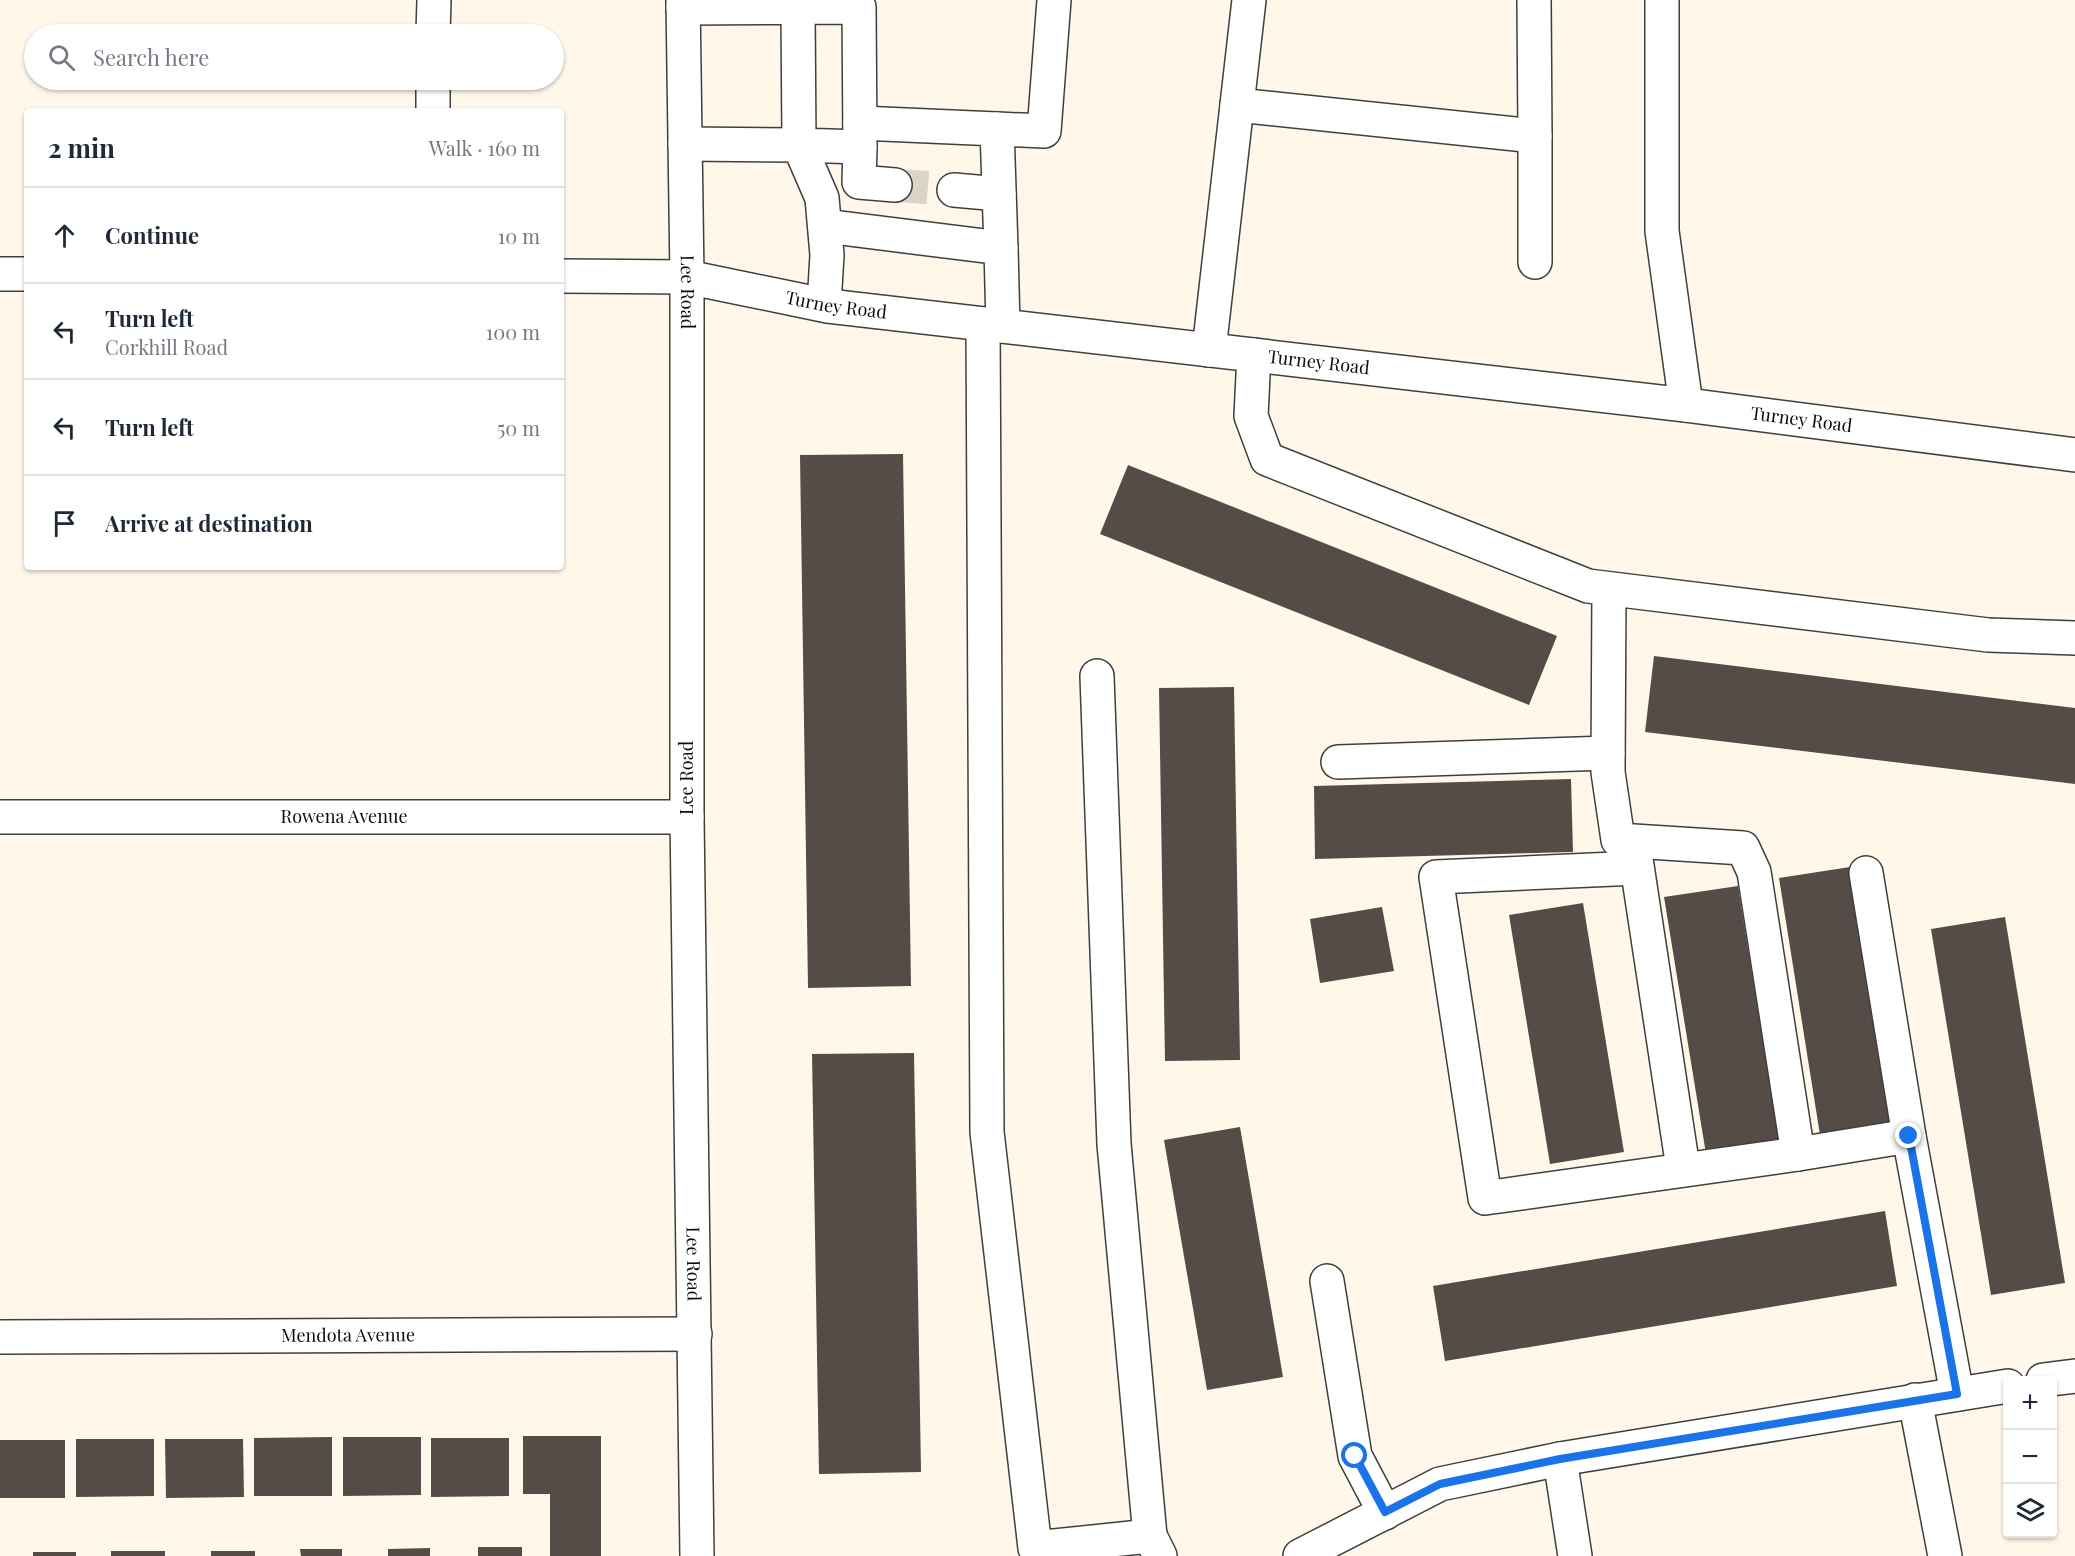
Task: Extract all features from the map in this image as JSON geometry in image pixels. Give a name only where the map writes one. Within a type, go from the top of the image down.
[{"type":"street","points":[[434,0],[434,24]]},
{"type":"street","points":[[685,144],[799,146],[860,135],[997,129],[1044,131],[1054,0]]},
{"type":"street","points":[[1209,350],[1249,0]]},
{"type":"street","points":[[1534,0],[1535,262]]},
{"type":"street","points":[[1662,0],[1662,231],[1686,405]]},
{"type":"street","points":[[683,4],[798,8],[860,4],[858,229]]},
{"type":"street","name":"Lee Road","points":[[683,4],[687,277],[687,817],[698,1556]]},
{"type":"street","points":[[798,8],[799,146],[822,198],[827,255],[824,305]]},
{"type":"street","points":[[433,90],[433,108]]},
{"type":"street","points":[[1237,105],[1535,136]]},
{"type":"street","points":[[997,129],[1001,248],[993,325],[987,1132],[1035,1548],[1155,1546],[1114,1144],[1097,676]]},
{"type":"street","points":[[860,182],[896,185]]},
{"type":"street","points":[[954,190],[999,194]]},
{"type":"street","points":[[825,226],[1001,248]]},
{"type":"street","points":[[0,274],[24,274]]},
{"type":"street","name":"Turney Road","points":[[564,276],[687,277],[824,305],[1686,405],[2075,455]]},
{"type":"street","points":[[1254,355],[1251,416],[1267,459],[1588,586],[1988,634],[2075,638]]},
{"type":"street","points":[[1609,589],[1608,772],[1618,840],[1635,855],[1683,1168]]},
{"type":"street","points":[[1338,762],[1608,753]]},
{"type":"street","name":"Rowena Avenue","points":[[0,817],[687,817]]},
{"type":"street","points":[[1798,1154],[1754,872],[1743,848],[1635,855],[1436,878],[1485,1198],[1683,1168],[1798,1154],[1909,1136]]},
{"type":"street","points":[[1866,873],[1909,1136],[1957,1394]]},
{"type":"street","points":[[1327,1281],[1355,1456],[1385,1512]]},
{"type":"street","name":"Mendota Avenue","points":[[0,1337],[694,1334]]},
{"type":"street","points":[[2057,1378],[2075,1376]]},
{"type":"street","points":[[1300,1556],[1440,1484],[1560,1459],[2003,1387]]},
{"type":"street","points":[[1915,1400],[1945,1556]]},
{"type":"street","points":[[1560,1459],[1575,1556]]},
{"type":"building","points":[[903,454],[911,986],[808,988],[800,455]]},
{"type":"building","points":[[1128,465],[1557,636],[1529,705],[1100,534]]},
{"type":"building","points":[[1654,656],[2075,708],[2075,784],[1645,732]]},
{"type":"building","points":[[1234,687],[1240,1060],[1165,1061],[1159,688]]},
{"type":"building","points":[[1571,779],[1573,852],[1315,859],[1314,786]]},
{"type":"building","points":[[1850,867],[1891,1124],[1820,1135],[1779,878]]},
{"type":"building","points":[[1738,886],[1779,1142],[1706,1154],[1664,897]]},
{"type":"building","points":[[1583,903],[1624,1152],[1550,1164],[1509,915]]},
{"type":"building","points":[[1382,907],[1394,971],[1320,983],[1310,919]]},
{"type":"building","points":[[2005,917],[2065,1283],[1991,1295],[1931,929]]},
{"type":"building","points":[[914,1053],[921,1472],[819,1474],[812,1054]]},
{"type":"building","points":[[1240,1127],[1283,1377],[1207,1390],[1164,1140]]},
{"type":"building","points":[[1885,1211],[1897,1286],[1445,1361],[1433,1286]]},
{"type":"building","points":[[523,1436],[601,1436],[601,1556],[550,1556],[550,1494],[523,1494]]},
{"type":"building","points":[[332,1437],[332,1496],[254,1496],[254,1438]]},
{"type":"building","points":[[343,1437],[421,1437],[421,1495],[343,1496]]},
{"type":"building","points":[[431,1438],[509,1438],[509,1496],[431,1497]]},
{"type":"building","points":[[76,1439],[154,1439],[154,1496],[76,1497]]},
{"type":"building","points":[[165,1439],[243,1439],[244,1497],[166,1498]]},
{"type":"building","points":[[0,1440],[65,1440],[65,1498],[0,1498]]},
{"type":"building","points":[[478,1547],[522,1547],[522,1556],[478,1556]]},
{"type":"building","points":[[430,1548],[430,1556],[388,1556],[388,1549]]},
{"type":"building","points":[[300,1549],[342,1549],[342,1556],[301,1556]]},
{"type":"building","points":[[111,1551],[165,1551],[165,1556],[111,1556]]},
{"type":"building","points":[[211,1551],[255,1551],[255,1556],[211,1556]]},
{"type":"building","points":[[33,1552],[76,1552],[76,1556],[33,1556]]},
{"type":"tunnel","points":[[895,185],[954,190]]},
{"type":"route","points":[[1355,1456],[1385,1512],[1440,1484],[1560,1459],[1957,1394],[1909,1136]]}]
